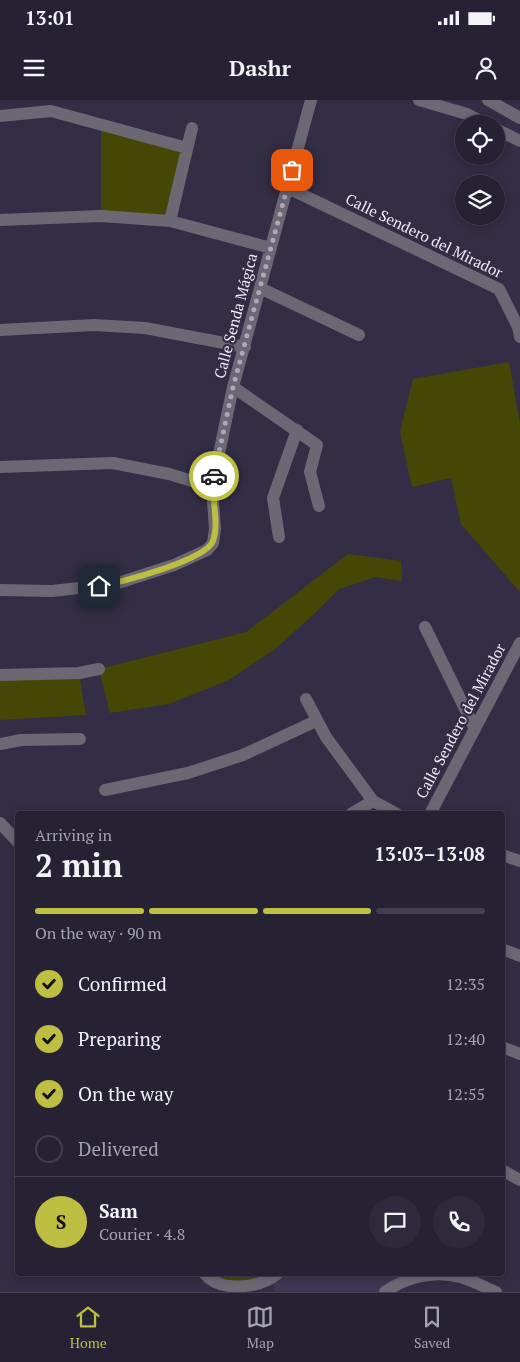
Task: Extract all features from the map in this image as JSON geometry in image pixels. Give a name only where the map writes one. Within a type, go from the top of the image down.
[{"type":"street","name":"Calle Senda Mágica","points":[[0,590],[52,591],[115,584],[174,565],[207,550],[212,543],[215,529],[212,487],[233,387],[311,100]]},
{"type":"street","points":[[419,100],[469,115]]},
{"type":"street","points":[[488,100],[520,118]]},
{"type":"street","points":[[0,116],[52,111],[187,148]]},
{"type":"street","points":[[170,221],[192,128]]},
{"type":"street","points":[[505,134],[520,141]]},
{"type":"street","name":"Calle Sendero del Mirador","points":[[288,188],[499,289],[518,327],[520,337]]},
{"type":"street","points":[[0,220],[101,216],[170,221],[271,248]]},
{"type":"street","points":[[260,288],[359,334]]},
{"type":"street","points":[[0,330],[94,325],[145,328],[245,347]]},
{"type":"street","points":[[233,387],[317,445],[310,472],[319,506]]},
{"type":"street","points":[[279,538],[273,498],[297,430]]},
{"type":"street","points":[[0,467],[113,463],[169,474],[212,487]]},
{"type":"street","points":[[425,627],[475,729]]},
{"type":"street","name":"Calle Sendero del Mirador","points":[[432,811],[520,643]]},
{"type":"street","points":[[0,675],[79,673],[99,669]]},
{"type":"street","points":[[306,699],[326,737],[373,801],[391,811]]},
{"type":"street","points":[[105,790],[197,770],[243,755],[316,721]]},
{"type":"street","points":[[0,744],[21,740],[80,739]]},
{"type":"street","points":[[356,811],[373,801]]},
{"type":"street","points":[[0,823],[15,839]]},
{"type":"street","points":[[505,856],[520,861]]},
{"type":"street","points":[[505,951],[520,956]]},
{"type":"street","points":[[505,1048],[520,1054]]},
{"type":"street","points":[[505,1172],[520,1180]]},
{"type":"street","points":[[205,1276],[215,1285],[240,1291],[256,1286],[275,1276]]},
{"type":"street","points":[[386,1292],[400,1279],[420,1276]]},
{"type":"street","points":[[456,1276],[496,1292]]},
{"type":"shaded area","points":[[101,124],[187,148],[170,221],[101,216]]},
{"type":"shaded area","points":[[509,362],[520,424],[520,592],[461,524],[451,478],[412,487],[400,432],[413,379]]},
{"type":"shaded area","points":[[348,554],[401,561],[402,581],[376,577],[339,589],[274,650],[229,680],[169,704],[110,713],[99,669],[246,632]]},
{"type":"shaded area","points":[[79,673],[86,715],[0,720],[0,675]]},
{"type":"shaded area","points":[[209,1276],[272,1276],[240,1290]]},
{"type":"shaded area","points":[[275,1276],[401,1276],[397,1284],[385,1292],[276,1292],[271,1279]]},
{"type":"way so far","points":[[214,476],[233,387],[292,170]]},
{"type":"route","points":[[99,586],[115,584],[174,565],[207,550],[212,543],[215,529],[212,487],[214,476]]}]
